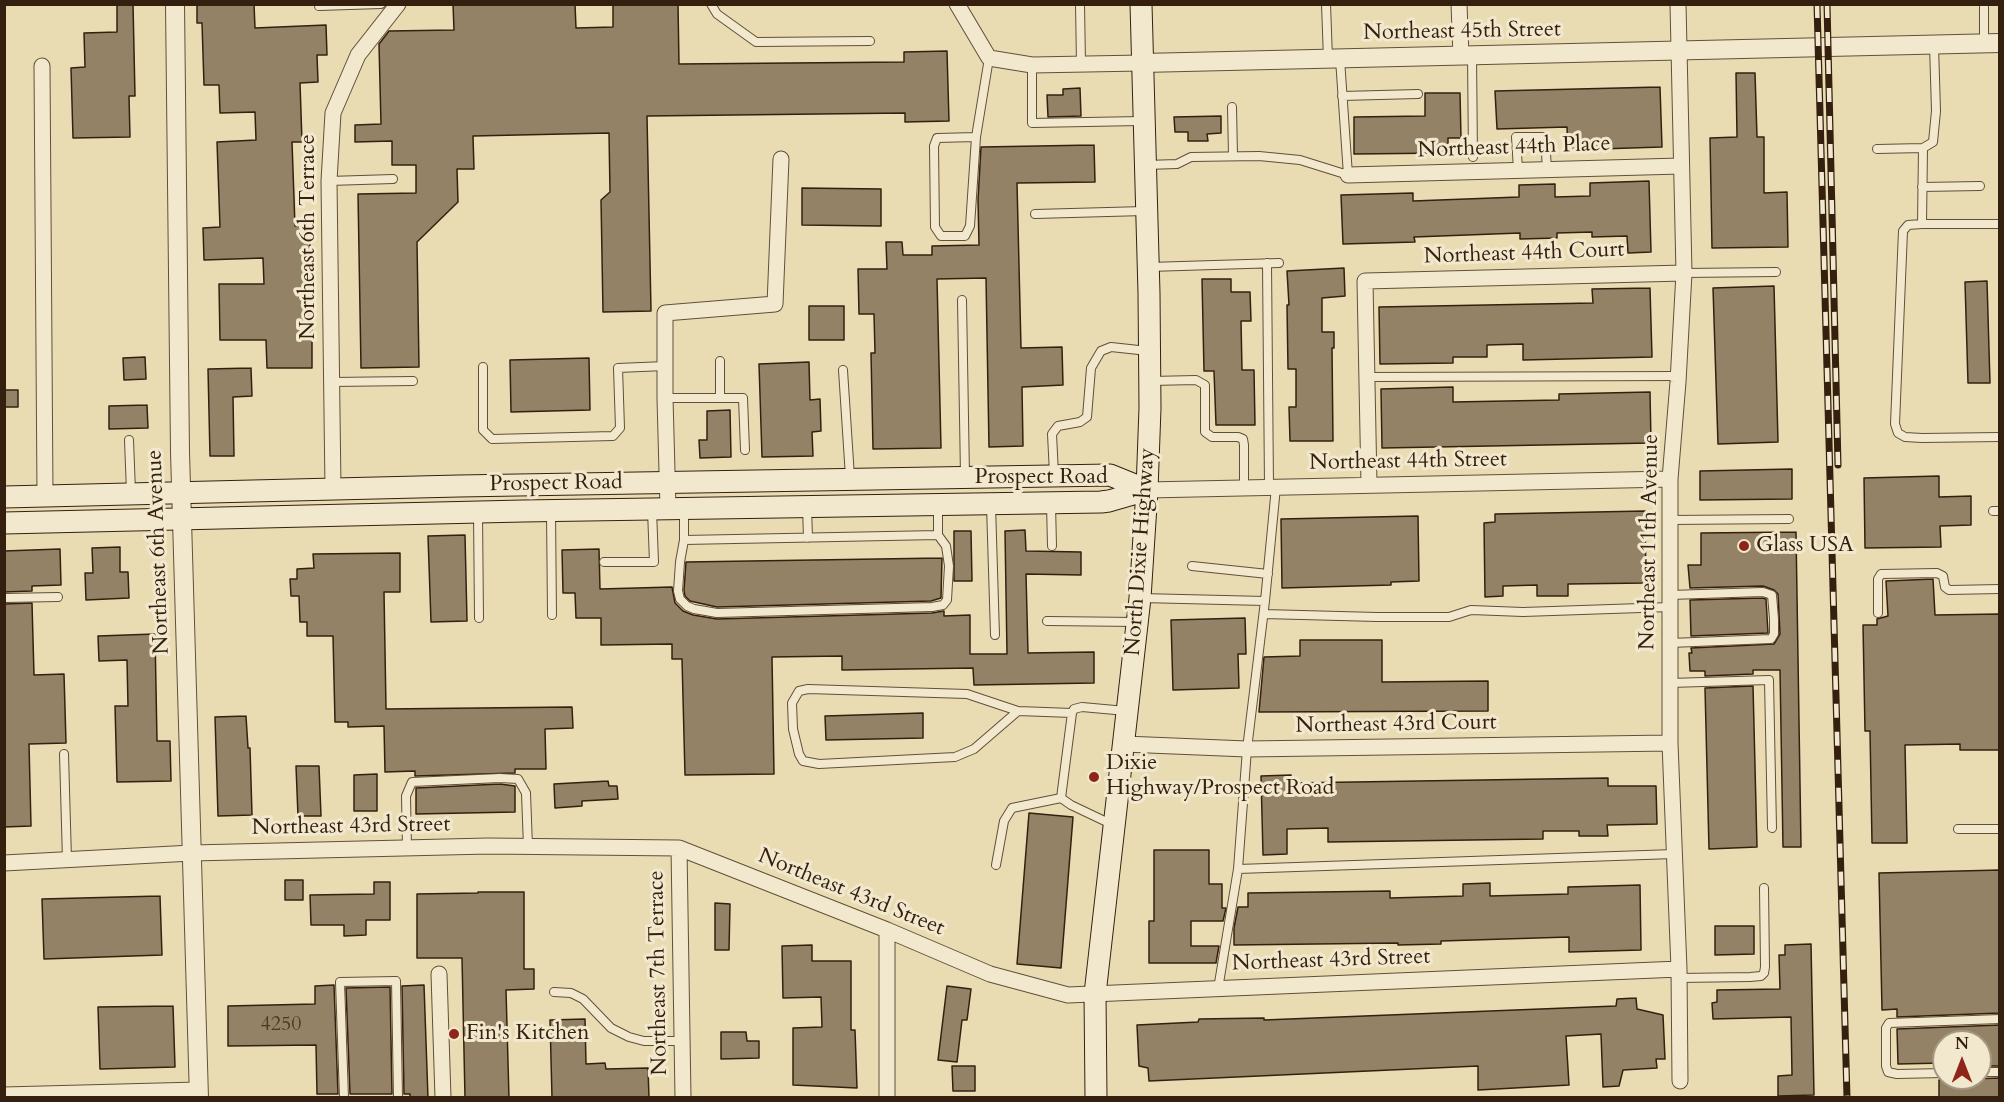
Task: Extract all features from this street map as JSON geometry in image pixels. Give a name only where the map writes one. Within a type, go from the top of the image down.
[{"type":"main road","name":"North Dixie Highway","points":[[1096,1098],[1095,994],[1140,598],[1147,490],[1148,267],[1141,4]]},
{"type":"main road","name":"Prospect Road","points":[[4,497],[1110,474],[1147,490]]},
{"type":"main road","name":"Prospect Road","points":[[4,523],[551,510],[1109,501],[1147,490]]},
{"type":"street","name":"Northeast 6th Avenue","points":[[175,4],[181,492],[199,1094]]},
{"type":"street","name":"Northeast 6th Terrace","points":[[333,489],[329,181],[333,112],[358,55],[398,4]]},
{"type":"street","points":[[957,4],[989,58]]},
{"type":"street","points":[[1459,4],[1466,56]]},
{"type":"street","name":"Northeast 11th Avenue","points":[[1678,4],[1683,273],[1670,479],[1670,743],[1679,974],[1680,1081]]},
{"type":"street","name":"Northeast 45th Street","points":[[989,58],[1032,66],[1992,44]]},
{"type":"street","points":[[42,66],[45,495]]},
{"type":"street","points":[[668,508],[665,314],[775,304],[781,159]]},
{"type":"street","name":"Northeast 44th Place","points":[[1348,175],[1681,166]]},
{"type":"street","name":"Northeast 44th Court","points":[[1367,377],[1365,281],[1683,273]]},
{"type":"street","points":[[1367,377],[1369,485]]},
{"type":"street","name":"Northeast 44th Street","points":[[1147,490],[1670,479]]},
{"type":"street","name":"Northeast 43rd Court","points":[[1124,744],[1247,749],[1670,743]]},
{"type":"street","name":"Northeast 43rd Street","points":[[4,863],[192,853],[406,848],[680,848],[887,930],[990,974],[1068,995],[1679,974]]},
{"type":"street","name":"Northeast 7th Terrace","points":[[680,848],[683,1098]]},
{"type":"street","points":[[887,930],[887,1098]]},
{"type":"street","points":[[439,974],[443,1098]]},
{"type":"street","points":[[7,1096],[199,1094]]},
{"type":"lane","points":[[319,6],[381,4]]},
{"type":"lane","points":[[711,4],[717,14],[756,42],[870,41]]},
{"type":"lane","points":[[1080,4],[1081,64]]},
{"type":"lane","points":[[1144,165],[1177,164],[1191,157],[1259,156],[1300,160],[1348,175],[1342,96],[1326,4]]},
{"type":"lane","points":[[1984,4],[1992,44]]},
{"type":"lane","points":[[1877,149],[1923,148],[1933,141],[1936,111],[1934,45]]},
{"type":"lane","points":[[1466,56],[1473,157]]},
{"type":"lane","points":[[976,137],[938,138],[934,146],[935,227],[941,236],[965,236],[970,226],[976,137],[989,58]]},
{"type":"lane","points":[[1032,66],[1032,123],[1143,121]]},
{"type":"lane","points":[[1342,96],[1419,94]]},
{"type":"lane","points":[[1232,107],[1233,156]]},
{"type":"lane","points":[[1518,170],[1516,137],[1545,137],[1547,170]]},
{"type":"lane","points":[[1922,224],[1923,148]]},
{"type":"lane","points":[[329,181],[393,179]]},
{"type":"lane","points":[[1922,187],[1980,186]]},
{"type":"lane","points":[[1035,214],[1146,211]]},
{"type":"lane","points":[[2000,224],[1908,225],[1903,231],[1895,424],[1898,433],[1905,436],[2000,437]]},
{"type":"lane","points":[[1148,267],[1278,262]]},
{"type":"lane","points":[[1218,989],[1238,869],[1247,749],[1268,574],[1272,487],[1267,263]]},
{"type":"lane","points":[[1683,273],[1776,272]]},
{"type":"lane","points":[[962,300],[964,477]]},
{"type":"lane","points":[[1054,476],[1052,434],[1058,426],[1080,422],[1087,417],[1091,368],[1101,351],[1111,347],[1149,351]]},
{"type":"lane","points":[[720,361],[720,398]]},
{"type":"lane","points":[[483,368],[483,430],[492,439],[613,436],[620,428],[618,368],[665,366]]},
{"type":"lane","points":[[843,370],[850,479]]},
{"type":"lane","points":[[1367,377],[1678,376]]},
{"type":"lane","points":[[1149,381],[1196,380],[1205,385],[1205,432],[1212,437],[1238,436],[1243,439],[1244,488]]},
{"type":"lane","points":[[331,382],[413,381]]},
{"type":"lane","points":[[665,398],[743,398],[745,450]]},
{"type":"lane","points":[[129,440],[131,493]]},
{"type":"lane","points":[[1051,502],[1052,546]]},
{"type":"lane","points":[[991,503],[995,635]]},
{"type":"lane","points":[[668,508],[684,540],[678,582],[680,599],[694,609],[717,613],[943,605],[947,600],[949,590],[948,553],[938,535],[938,504]]},
{"type":"lane","points":[[807,506],[808,538]]},
{"type":"lane","points":[[604,562],[654,562],[668,508]]},
{"type":"lane","points":[[551,510],[552,615]]},
{"type":"lane","points":[[478,512],[479,618]]},
{"type":"lane","points":[[1670,520],[1789,519]]},
{"type":"lane","points":[[684,540],[938,535]]},
{"type":"lane","points":[[1191,566],[1268,574]]},
{"type":"lane","points":[[1878,613],[1878,579],[1881,574],[1937,573],[1943,576],[1945,587],[1949,590],[2000,589]]},
{"type":"lane","points":[[1264,614],[1449,618],[1471,610],[1522,612],[1763,592],[1772,595],[1774,634],[1771,639],[1670,643]]},
{"type":"lane","points":[[4,598],[58,597]]},
{"type":"lane","points":[[1140,598],[1265,601]]},
{"type":"lane","points":[[1047,621],[1137,622]]},
{"type":"lane","points":[[1670,683],[1769,680],[1772,828]]},
{"type":"lane","points":[[1018,711],[974,749],[955,757],[819,764],[803,761],[799,754],[793,729],[792,703],[799,692],[808,689],[967,694],[1018,711],[1072,713]]},
{"type":"lane","points":[[1061,798],[1074,709],[1082,707],[1127,712]]},
{"type":"lane","points":[[64,754],[67,860]]},
{"type":"lane","points":[[406,848],[406,796],[412,782],[500,778],[518,779],[526,793],[528,847]]},
{"type":"lane","points":[[996,865],[1004,821],[1012,808],[1061,798],[1114,825]]},
{"type":"lane","points":[[1958,829],[2000,829]]},
{"type":"lane","points":[[1238,869],[1674,854]]},
{"type":"lane","points":[[1679,974],[1750,977],[1761,976],[1764,973],[1764,888]]},
{"type":"lane","points":[[344,1098],[340,982],[396,981],[398,1098]]},
{"type":"lane","points":[[554,992],[571,993],[583,999],[611,1028],[629,1037],[644,1041],[682,1041]]},
{"type":"lane","points":[[1932,1073],[1888,1072],[1886,1028],[1890,1023],[2000,1019]]},
{"type":"building","points":[[117,4],[133,4],[135,96],[129,96],[130,137],[73,138],[71,68],[85,67],[84,33],[117,32]]},
{"type":"building","points":[[197,4],[254,4],[255,28],[326,25],[327,55],[317,55],[318,82],[300,83],[302,142],[292,142],[295,226],[309,226],[312,368],[267,368],[266,340],[220,340],[219,284],[264,284],[263,258],[204,260],[203,228],[220,227],[217,142],[256,140],[255,112],[220,113],[219,85],[204,85],[202,23],[197,23]]},
{"type":"building","points":[[453,4],[575,4],[576,28],[613,27],[613,4],[678,4],[679,64],[904,62],[904,52],[947,51],[949,121],[905,122],[905,113],[647,116],[651,311],[603,312],[601,200],[610,192],[609,133],[473,136],[474,169],[457,169],[458,202],[417,242],[419,367],[361,368],[358,194],[416,193],[416,165],[392,165],[392,141],[355,142],[355,125],[381,124],[379,44],[389,31],[454,30]]},
{"type":"building","points":[[1736,73],[1755,73],[1757,137],[1764,137],[1764,193],[1787,192],[1788,247],[1712,248],[1710,138],[1737,137]]},
{"type":"building","points":[[1660,87],[1662,147],[1568,150],[1567,127],[1497,129],[1495,91]]},
{"type":"building","points":[[1080,88],[1081,116],[1048,117],[1047,95],[1063,95],[1063,89]]},
{"type":"building","points":[[1425,93],[1460,93],[1461,138],[1448,138],[1448,153],[1354,154],[1354,117],[1425,116]]},
{"type":"building","points":[[1221,116],[1221,133],[1207,134],[1208,141],[1188,141],[1188,132],[1175,132],[1174,117]]},
{"type":"building","points":[[1094,145],[1095,182],[1017,183],[1021,348],[1062,347],[1063,385],[1022,387],[1023,446],[989,447],[986,278],[937,279],[941,448],[873,449],[871,353],[875,353],[874,314],[859,314],[858,269],[887,269],[886,242],[902,242],[903,255],[932,255],[932,246],[979,245],[978,200],[981,147]]},
{"type":"building","points":[[1649,181],[1651,252],[1628,253],[1627,236],[1592,237],[1592,232],[1557,233],[1557,238],[1520,239],[1520,233],[1414,237],[1415,242],[1343,244],[1341,195],[1413,193],[1413,201],[1519,197],[1519,185],[1555,184],[1555,197],[1590,196],[1590,183]]},
{"type":"building","points":[[802,188],[881,189],[881,226],[802,225]]},
{"type":"building","points":[[1344,268],[1345,296],[1322,298],[1322,332],[1334,332],[1334,348],[1332,348],[1333,441],[1290,441],[1289,407],[1296,407],[1296,369],[1288,369],[1287,271]]},
{"type":"building","points":[[1202,279],[1231,279],[1231,292],[1250,292],[1251,321],[1241,321],[1242,370],[1254,370],[1255,425],[1216,425],[1214,371],[1204,371]]},
{"type":"building","points":[[1987,281],[1990,383],[1968,383],[1965,282]]},
{"type":"building","points":[[1774,286],[1778,442],[1718,444],[1713,288]]},
{"type":"building","points":[[1650,288],[1652,357],[1523,360],[1523,344],[1487,345],[1487,357],[1453,357],[1453,363],[1380,364],[1379,307],[1593,303],[1592,289]]},
{"type":"building","points":[[809,306],[844,306],[844,340],[809,340]]},
{"type":"building","points":[[145,357],[146,379],[124,380],[123,358]]},
{"type":"building","points":[[589,358],[590,410],[511,412],[510,360]]},
{"type":"building","points":[[809,362],[810,400],[820,399],[821,431],[812,432],[813,456],[762,457],[759,364]]},
{"type":"building","points":[[251,368],[252,396],[233,397],[234,456],[210,456],[208,369]]},
{"type":"building","points":[[1453,387],[1453,402],[1559,400],[1559,394],[1650,392],[1651,443],[1382,448],[1381,389]]},
{"type":"building","points":[[4,390],[18,390],[18,407],[4,407]]},
{"type":"building","points":[[147,405],[148,428],[109,429],[109,406]]},
{"type":"building","points":[[730,410],[731,457],[700,458],[699,440],[707,440],[707,411]]},
{"type":"building","points":[[1792,469],[1792,499],[1700,500],[1700,471]]},
{"type":"building","points":[[1939,476],[1939,497],[1971,496],[1971,525],[1940,526],[1941,547],[1865,548],[1864,478]]},
{"type":"building","points":[[1645,511],[1646,583],[1568,584],[1568,596],[1537,596],[1537,585],[1503,586],[1503,596],[1485,597],[1484,523],[1495,522],[1495,514]]},
{"type":"building","points":[[1418,516],[1419,581],[1391,582],[1391,585],[1282,588],[1281,519]]},
{"type":"building","points":[[1025,530],[1026,551],[1081,552],[1081,575],[1026,574],[1028,653],[1094,652],[1094,683],[974,685],[973,668],[842,670],[842,656],[772,657],[774,774],[685,775],[682,659],[672,659],[672,644],[601,645],[601,618],[576,618],[575,593],[563,593],[562,550],[599,549],[600,589],[672,587],[675,603],[683,611],[693,615],[717,619],[944,611],[944,616],[970,615],[970,654],[1007,654],[1005,531]]},
{"type":"building","points":[[954,531],[971,531],[972,581],[954,581]]},
{"type":"building","points":[[1796,532],[1801,847],[1783,847],[1780,670],[1753,670],[1753,674],[1705,676],[1705,671],[1690,671],[1689,653],[1692,653],[1691,648],[1774,644],[1780,634],[1778,594],[1763,586],[1690,588],[1688,565],[1701,565],[1701,533]]},
{"type":"building","points":[[465,535],[467,621],[431,622],[428,536]]},
{"type":"building","points":[[120,547],[120,572],[128,572],[129,598],[86,600],[85,573],[93,573],[92,548]]},
{"type":"building","points":[[60,549],[61,585],[32,586],[32,591],[4,592],[4,551]]},
{"type":"building","points":[[400,553],[400,592],[384,592],[386,709],[572,707],[573,728],[545,729],[546,769],[515,769],[515,773],[415,776],[415,771],[385,772],[384,726],[348,727],[348,722],[335,722],[333,636],[307,636],[307,622],[300,622],[299,596],[291,596],[290,579],[297,579],[297,569],[314,568],[313,554]]},
{"type":"building","points":[[942,558],[941,598],[931,601],[717,607],[690,601],[685,596],[684,590],[686,562]]},
{"type":"building","points":[[1933,579],[1935,615],[2000,614],[2000,750],[1960,750],[1960,744],[1905,745],[1907,843],[1872,843],[1870,731],[1865,731],[1863,625],[1877,625],[1877,619],[1888,616],[1886,581]]},
{"type":"building","points":[[1766,599],[1768,633],[1691,636],[1690,600]]},
{"type":"building","points":[[32,603],[34,675],[64,674],[66,743],[29,744],[31,826],[4,827],[4,604]]},
{"type":"building","points":[[1245,618],[1246,654],[1238,654],[1239,688],[1173,690],[1171,620]]},
{"type":"building","points":[[155,634],[157,741],[170,741],[171,781],[117,782],[115,706],[128,706],[127,660],[99,661],[98,636]]},
{"type":"building","points":[[1300,640],[1382,640],[1382,682],[1488,681],[1488,711],[1259,712],[1264,657],[1300,656]]},
{"type":"building","points":[[1753,686],[1757,847],[1709,849],[1705,688]]},
{"type":"building","points":[[923,713],[923,738],[826,740],[825,716]]},
{"type":"building","points":[[246,716],[248,748],[250,748],[252,815],[218,816],[215,717]]},
{"type":"building","points":[[296,766],[319,766],[321,816],[298,816]]},
{"type":"building","points":[[377,774],[377,811],[354,811],[354,775]]},
{"type":"building","points":[[1291,775],[1291,783],[1608,778],[1608,786],[1656,786],[1657,824],[1607,825],[1608,836],[1579,836],[1579,831],[1543,831],[1543,839],[1328,842],[1328,828],[1287,829],[1287,854],[1263,855],[1261,776]]},
{"type":"building","points":[[608,781],[609,786],[617,786],[618,799],[582,801],[582,806],[555,808],[554,784]]},
{"type":"building","points":[[500,784],[515,786],[515,812],[416,814],[416,788]]},
{"type":"building","points":[[1029,813],[1073,817],[1061,968],[1017,964]]},
{"type":"building","points":[[1154,850],[1209,850],[1209,884],[1222,884],[1222,908],[1226,908],[1223,921],[1191,921],[1191,946],[1219,946],[1216,963],[1149,963],[1149,921],[1154,921]]},
{"type":"building","points":[[2000,870],[2000,1013],[1897,1017],[1897,1009],[1882,1010],[1879,873]]},
{"type":"building","points":[[285,880],[303,880],[303,900],[285,900]]},
{"type":"building","points":[[374,882],[390,882],[390,920],[366,920],[366,935],[344,936],[344,925],[311,925],[310,895],[374,894]]},
{"type":"building","points":[[1490,883],[1490,896],[1568,894],[1568,887],[1640,885],[1641,950],[1569,952],[1569,937],[1441,941],[1441,944],[1234,945],[1238,907],[1248,907],[1248,893],[1390,891],[1390,898],[1463,896],[1463,884]]},
{"type":"building","points":[[524,892],[524,969],[534,969],[534,989],[506,990],[509,1098],[465,1098],[462,958],[417,958],[417,894]]},
{"type":"building","points":[[160,896],[162,955],[44,959],[42,899]]},
{"type":"building","points":[[715,903],[730,904],[729,950],[715,950]]},
{"type":"building","points":[[1715,926],[1754,926],[1754,954],[1715,955]]},
{"type":"building","points":[[1811,944],[1814,1095],[1778,1096],[1778,1076],[1792,1075],[1791,1017],[1713,1019],[1712,1003],[1717,1002],[1717,990],[1780,989],[1779,955],[1785,955],[1785,945]]},
{"type":"building","points":[[812,945],[812,961],[851,961],[851,1030],[855,1030],[857,1088],[793,1085],[793,1028],[822,1027],[821,997],[783,998],[782,946]]},
{"type":"building","points":[[334,985],[338,1094],[317,1094],[316,1045],[228,1046],[228,1006],[315,1004],[315,986]]},
{"type":"building","points":[[424,985],[428,1098],[410,1098],[410,1094],[404,1094],[402,986]]},
{"type":"building","points":[[947,986],[971,989],[967,1020],[962,1020],[957,1062],[938,1060]]},
{"type":"building","points":[[390,987],[392,1094],[350,1094],[346,988]]},
{"type":"building","points":[[1636,998],[1637,1009],[1663,1015],[1665,1059],[1656,1059],[1657,1068],[1623,1070],[1619,1086],[1603,1087],[1601,1034],[1566,1036],[1569,1085],[1478,1090],[1478,1066],[1149,1081],[1148,1068],[1139,1066],[1137,1025],[1198,1022],[1199,1019],[1264,1018],[1264,1020],[1616,1006],[1617,999]]},
{"type":"building","points":[[173,1006],[175,1067],[100,1069],[98,1007]]},
{"type":"building","points":[[585,1019],[586,1064],[605,1063],[606,1069],[648,1068],[649,1098],[552,1098],[550,1020]]},
{"type":"building","points":[[2000,1025],[2000,1066],[1992,1066],[1992,1030],[1932,1030],[1932,1063],[1898,1064],[1897,1029]]},
{"type":"building","points":[[721,1032],[746,1032],[747,1041],[759,1041],[759,1058],[721,1059]]},
{"type":"building","points":[[952,1066],[975,1066],[975,1091],[953,1091]]},
{"type":"building","points":[[1992,1078],[2000,1078],[2000,1098],[1939,1098],[1939,1090],[1992,1090]]},
{"type":"railway","points":[[1817,4],[1847,1098]]},
{"type":"railway","points":[[1827,4],[1838,465]]},
{"type":"place","name":"Glass USA","points":[[1744,546]]},
{"type":"place","name":"Dixie Highway/Prospect Road","points":[[1094,777]]},
{"type":"place","name":"Fin's Kitchen","points":[[454,1034]]}]
